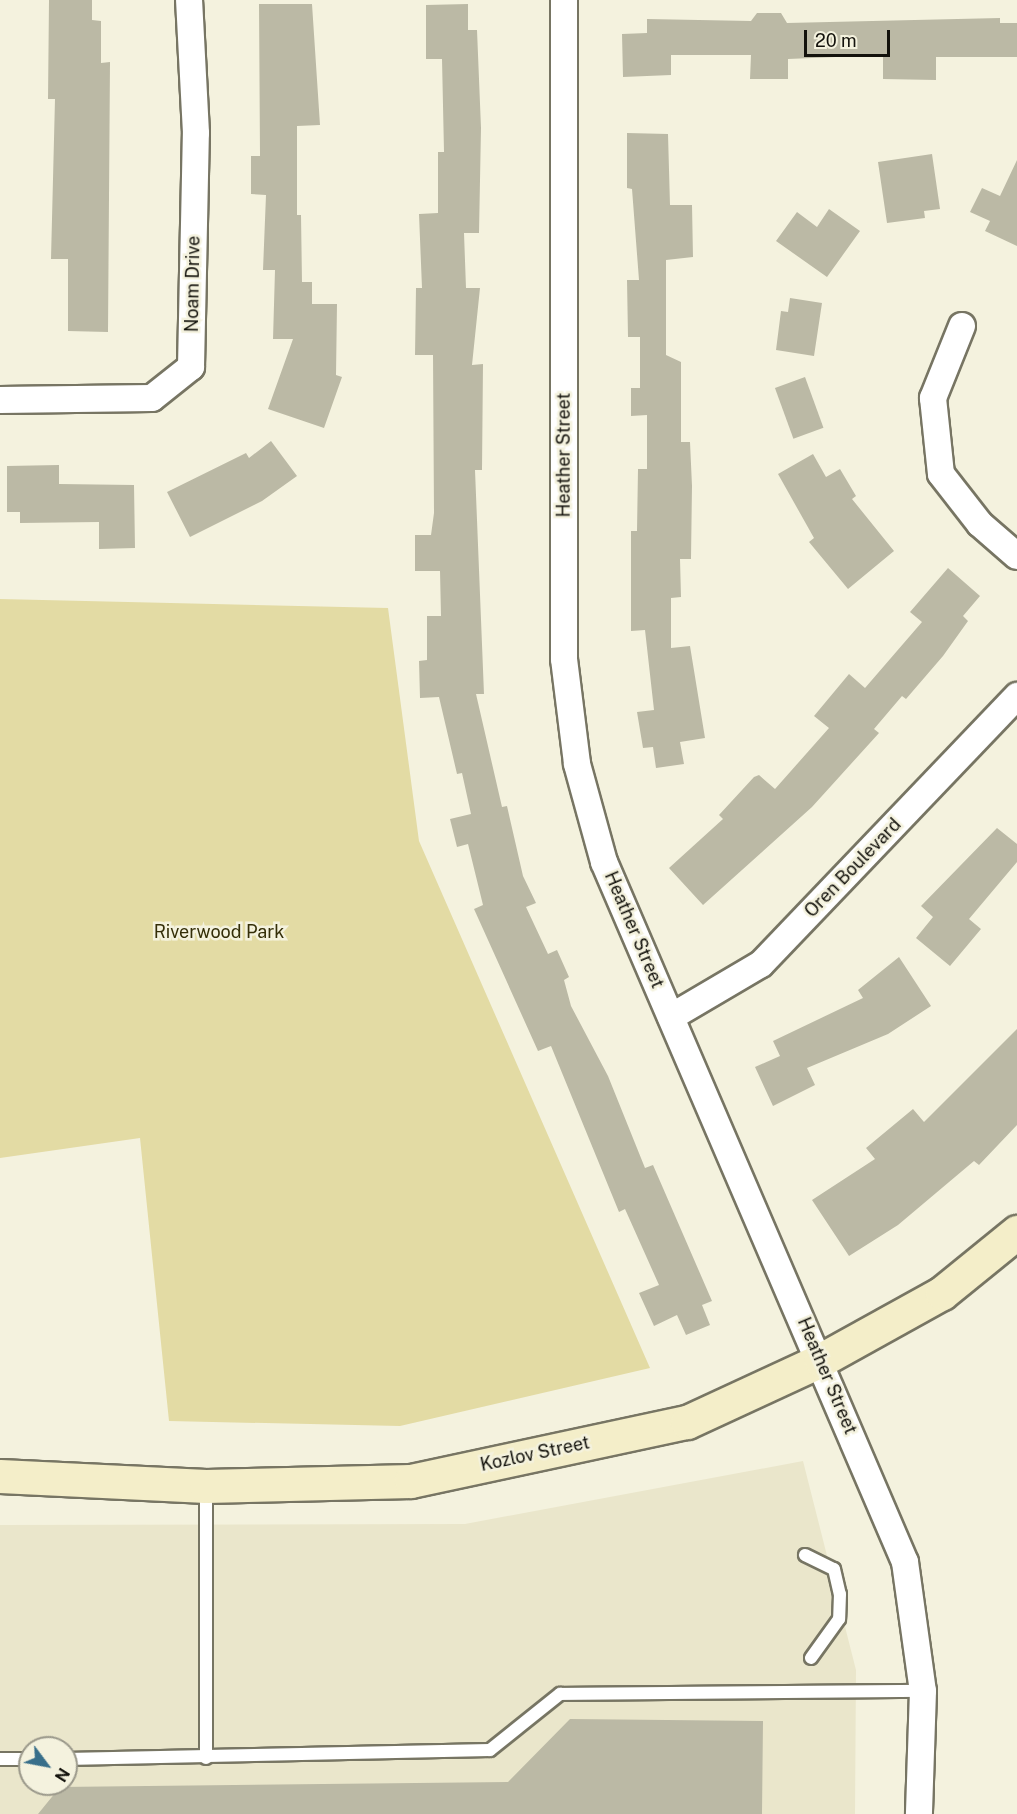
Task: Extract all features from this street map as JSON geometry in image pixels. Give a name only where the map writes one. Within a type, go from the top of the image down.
[{"type":"street","name":"Noam Drive","points":[[0,400],[152,398],[191,367],[196,133],[189,0]]},
{"type":"street","name":"Heather Street","points":[[564,0],[564,659],[577,764],[604,862],[821,1360],[905,1562],[923,1690],[920,1814]]},
{"type":"street","points":[[962,326],[933,398],[942,474],[980,524],[1017,556]]},
{"type":"street","name":"Oren Boulevard","points":[[671,1017],[761,964],[1017,696]]},
{"type":"street","name":"Kozlov Street","points":[[0,1476],[206,1486],[411,1481],[687,1422],[821,1360],[942,1293],[1017,1232]]},
{"type":"lane","points":[[206,1486],[206,1758]]},
{"type":"lane","points":[[805,1555],[834,1569],[840,1594],[838,1619],[812,1658]]},
{"type":"lane","points":[[78,1759],[206,1758],[490,1750],[560,1694],[923,1690]]},
{"type":"lane","points":[[0,1759],[18,1759]]},
{"type":"shaded area","points":[[803,1461],[856,1670],[855,1814],[0,1814],[0,1525],[465,1524]]},
{"type":"green space","name":"Riverwood Park","points":[[0,599],[388,608],[419,841],[650,1368],[400,1426],[169,1421],[140,1138],[0,1158]]},
{"type":"building","points":[[49,0],[92,0],[92,20],[101,21],[101,63],[110,62],[108,332],[68,331],[68,259],[51,259],[55,99],[48,99]]},
{"type":"building","points":[[259,4],[312,4],[320,125],[297,126],[297,215],[301,215],[302,282],[312,282],[312,304],[337,304],[336,375],[342,377],[324,428],[268,409],[293,339],[273,339],[275,270],[263,270],[266,195],[251,194],[251,156],[260,156]]},
{"type":"building","points":[[468,4],[468,30],[477,30],[481,128],[479,233],[464,233],[466,288],[480,288],[472,365],[483,364],[482,470],[475,470],[484,694],[476,694],[502,807],[507,806],[523,876],[536,903],[526,907],[548,954],[557,950],[569,977],[564,980],[571,1006],[608,1076],[645,1168],[653,1165],[712,1301],[702,1305],[710,1325],[686,1335],[677,1315],[654,1326],[639,1293],[659,1285],[625,1209],[619,1212],[551,1046],[538,1051],[474,909],[483,905],[468,844],[457,847],[450,819],[471,814],[462,773],[457,774],[439,697],[420,698],[419,661],[427,660],[427,616],[441,616],[440,571],[415,571],[415,535],[431,535],[434,513],[433,355],[415,355],[416,288],[422,288],[419,214],[438,213],[438,152],[444,152],[442,59],[426,59],[426,5]]},
{"type":"building","points":[[757,13],[781,13],[787,23],[1000,18],[1000,23],[1017,23],[1017,57],[936,57],[936,80],[883,79],[883,55],[788,59],[788,79],[750,79],[751,55],[671,55],[671,75],[623,77],[622,34],[647,33],[647,19],[751,21]]},
{"type":"building","points":[[627,133],[668,134],[670,205],[692,205],[693,257],[666,260],[666,355],[681,362],[681,442],[690,442],[692,486],[691,559],[680,559],[681,597],[671,598],[671,648],[690,646],[705,738],[680,742],[684,764],[656,768],[653,747],[643,748],[637,712],[654,710],[645,630],[631,631],[631,531],[637,531],[638,469],[647,469],[647,415],[631,416],[631,388],[640,388],[640,337],[628,337],[627,280],[639,280],[632,189],[627,188]]},
{"type":"building","points":[[932,154],[940,209],[924,211],[925,218],[887,223],[878,162]]},
{"type":"building","points":[[1017,160],[1017,246],[985,231],[990,221],[970,212],[982,188],[1000,196]]},
{"type":"building","points":[[829,209],[860,231],[827,277],[776,241],[797,212],[817,227]]},
{"type":"building","points":[[790,298],[822,303],[814,356],[776,350],[781,311],[788,312]]},
{"type":"building","points":[[805,377],[823,428],[793,439],[775,388]]},
{"type":"building","points":[[271,441],[297,476],[262,501],[190,537],[167,492],[246,453],[249,458]]},
{"type":"building","points":[[813,454],[826,477],[840,469],[856,496],[852,499],[894,551],[848,589],[809,542],[814,538],[778,474]]},
{"type":"building","points":[[59,465],[59,484],[134,485],[135,548],[99,549],[99,522],[20,523],[20,512],[7,512],[7,466]]},
{"type":"building","points":[[948,568],[980,596],[963,616],[968,621],[943,656],[906,699],[902,696],[874,729],[879,733],[812,807],[703,905],[669,868],[723,819],[719,815],[754,777],[759,775],[775,789],[829,728],[814,716],[849,674],[865,688],[922,622],[910,612]]},
{"type":"building","points":[[997,828],[1017,844],[1017,862],[969,919],[981,929],[950,966],[916,938],[933,917],[921,906]]},
{"type":"building","points":[[899,957],[931,1006],[888,1034],[807,1068],[815,1085],[773,1106],[755,1067],[780,1056],[773,1041],[863,998],[858,990]]},
{"type":"building","points":[[1017,1029],[1017,1125],[979,1165],[974,1161],[898,1225],[849,1256],[812,1200],[875,1159],[866,1148],[913,1109],[924,1122]]},
{"type":"building","points":[[570,1719],[763,1721],[762,1814],[38,1814],[53,1796],[78,1796],[78,1787],[508,1782]]}]
